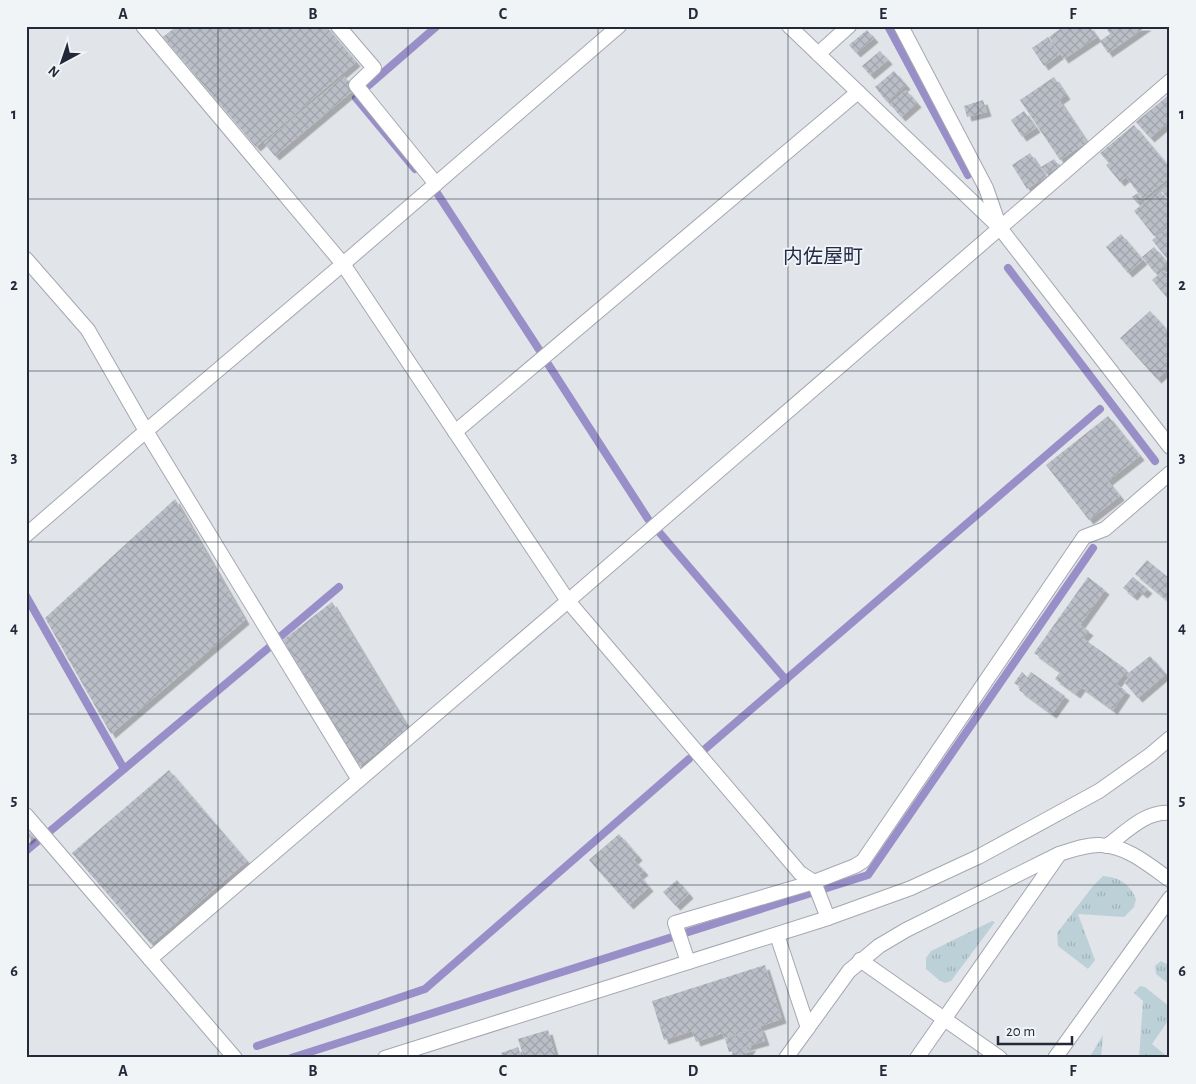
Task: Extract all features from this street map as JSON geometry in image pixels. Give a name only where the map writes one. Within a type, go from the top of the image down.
[{"type":"street","points":[[143,26],[343,264],[568,601],[800,873],[816,889],[828,918]]},
{"type":"street","points":[[338,26],[374,68],[356,84],[436,184]]},
{"type":"street","points":[[26,535],[618,26]]},
{"type":"street","points":[[789,26],[1000,228],[1170,447]]},
{"type":"street","points":[[818,54],[849,26]]},
{"type":"street","points":[[901,26],[986,188],[1000,228]]},
{"type":"street","points":[[150,959],[1170,81]]},
{"type":"street","points":[[455,432],[858,92]]},
{"type":"street","points":[[26,260],[88,330],[146,431],[359,780]]},
{"type":"street","points":[[688,962],[675,923],[816,889],[863,861],[1084,537],[1105,529],[1170,473]]},
{"type":"street","points":[[385,1058],[777,935],[911,888],[978,857],[1099,791],[1150,755],[1170,738]]},
{"type":"street","points":[[1107,846],[1145,817],[1170,813]]},
{"type":"street","points":[[26,815],[235,1058]]},
{"type":"street","points":[[786,1058],[843,979],[860,960],[906,930],[1060,854],[1081,847],[1101,845],[1120,849],[1137,857],[1170,880]]},
{"type":"street","points":[[916,1058],[1060,854]]},
{"type":"street","points":[[1055,1058],[1170,898]]},
{"type":"street","points":[[777,935],[808,1028]]},
{"type":"street","points":[[860,960],[1000,1058]]},
{"type":"green space","points":[[1103,876],[1123,882],[1131,889],[1136,899],[1134,907],[1124,917],[1078,914],[1095,960],[1088,969],[1058,946],[1057,933],[1093,886]]},
{"type":"green space","points":[[992,921],[995,922],[951,981],[945,983],[926,969],[926,958],[931,951]]},
{"type":"green space","points":[[1161,961],[1170,966],[1170,985],[1156,974],[1155,966]]},
{"type":"green space","points":[[1140,986],[1145,987],[1170,1007],[1170,1018],[1152,1044],[1169,1058],[1139,1058],[1143,1001],[1134,993]]},
{"type":"green space","points":[[1103,1035],[1101,1058],[1089,1058]]},
{"type":"building","points":[[177,26],[326,26],[356,62],[256,147],[163,37]]},
{"type":"building","points":[[1064,26],[1089,26],[1097,37],[1064,59],[1049,37]]},
{"type":"building","points":[[1105,26],[1147,26],[1108,53],[1100,41],[1110,34]]},
{"type":"building","points":[[867,30],[874,38],[856,53],[849,45]]},
{"type":"building","points":[[1048,37],[1060,54],[1044,66],[1032,48]]},
{"type":"building","points":[[880,51],[888,60],[870,75],[862,66]]},
{"type":"building","points":[[894,71],[906,85],[887,102],[875,87]]},
{"type":"building","points":[[344,76],[355,89],[275,156],[264,143]]},
{"type":"building","points":[[1054,77],[1066,95],[1059,100],[1087,142],[1060,160],[1020,100]]},
{"type":"building","points":[[906,90],[917,103],[901,117],[890,104]]},
{"type":"building","points":[[1170,94],[1170,121],[1150,138],[1136,122]]},
{"type":"building","points":[[983,100],[987,112],[967,117],[964,106]]},
{"type":"building","points":[[1024,111],[1036,128],[1022,137],[1011,120]]},
{"type":"building","points":[[1134,125],[1170,168],[1170,177],[1143,199],[1126,177],[1120,182],[1106,165],[1109,163],[1100,153]]},
{"type":"building","points":[[1030,153],[1046,177],[1027,189],[1012,165]]},
{"type":"building","points":[[1054,159],[1059,166],[1046,174],[1041,167]]},
{"type":"building","points":[[1170,181],[1170,201],[1160,189]]},
{"type":"building","points":[[1159,190],[1170,203],[1170,223],[1154,236],[1134,211]]},
{"type":"building","points":[[1138,193],[1142,199],[1137,203],[1132,197]]},
{"type":"building","points":[[1170,226],[1170,262],[1152,240]]},
{"type":"building","points":[[1121,234],[1143,260],[1128,273],[1106,247]]},
{"type":"building","points":[[1154,247],[1168,263],[1155,273],[1142,257]]},
{"type":"building","points":[[1164,270],[1170,277],[1170,301],[1152,280]]},
{"type":"building","points":[[1150,311],[1170,333],[1170,367],[1157,379],[1120,338]]},
{"type":"building","points":[[1108,416],[1140,456],[1108,481],[1120,496],[1089,520],[1046,465]]},
{"type":"building","points":[[175,499],[245,620],[111,734],[45,618]]},
{"type":"building","points":[[1147,560],[1170,579],[1169,602],[1135,574]]},
{"type":"building","points":[[1088,577],[1105,590],[1080,625],[1089,631],[1083,638],[1127,670],[1116,684],[1126,691],[1113,710],[1081,687],[1076,694],[1055,679],[1060,672],[1034,653]]},
{"type":"building","points":[[1133,577],[1148,589],[1143,594],[1138,590],[1133,596],[1123,588]]},
{"type":"building","points":[[332,602],[408,728],[359,766],[283,640]]},
{"type":"building","points":[[1150,656],[1166,674],[1138,698],[1124,682],[1129,678],[1126,675]]},
{"type":"building","points":[[1022,672],[1027,677],[1020,687],[1014,683]]},
{"type":"building","points":[[1031,672],[1065,696],[1052,714],[1019,690]]},
{"type":"building","points":[[169,770],[247,861],[151,944],[72,853]]},
{"type":"building","points":[[26,829],[32,836],[26,841]]},
{"type":"building","points":[[619,834],[638,856],[634,860],[644,871],[639,875],[649,887],[629,905],[589,860]]},
{"type":"building","points":[[677,880],[689,894],[676,906],[663,892]]},
{"type":"building","points":[[765,965],[782,1019],[724,1038],[723,1033],[696,1042],[692,1031],[664,1040],[652,1001]]},
{"type":"building","points":[[760,1027],[765,1041],[737,1049],[752,1046],[745,1055],[749,1058],[729,1058],[735,1050],[729,1052],[725,1039]]},
{"type":"building","points":[[548,1030],[556,1058],[524,1058],[518,1039]]},
{"type":"building","points":[[518,1047],[522,1058],[503,1058],[501,1053]]},
{"type":"waterway","points":[[369,85],[437,26]]},
{"type":"waterway","points":[[888,26],[968,175]]},
{"type":"waterway","points":[[356,98],[415,169]]},
{"type":"waterway","points":[[437,193],[540,351]]},
{"type":"waterway","points":[[1008,268],[1155,461]]},
{"type":"waterway","points":[[548,364],[648,519]]},
{"type":"waterway","points":[[705,749],[1100,409]]},
{"type":"waterway","points":[[659,532],[786,680]]},
{"type":"waterway","points":[[291,1058],[868,875],[1093,548]]},
{"type":"waterway","points":[[281,636],[339,587]]},
{"type":"waterway","points":[[26,596],[124,769]]},
{"type":"waterway","points":[[49,832],[272,645]]},
{"type":"waterway","points":[[257,1046],[425,989],[689,759]]},
{"type":"waterway","points":[[26,851],[39,840]]},
{"type":"district","name":"内佐屋町","points":[[823,256]]}]
